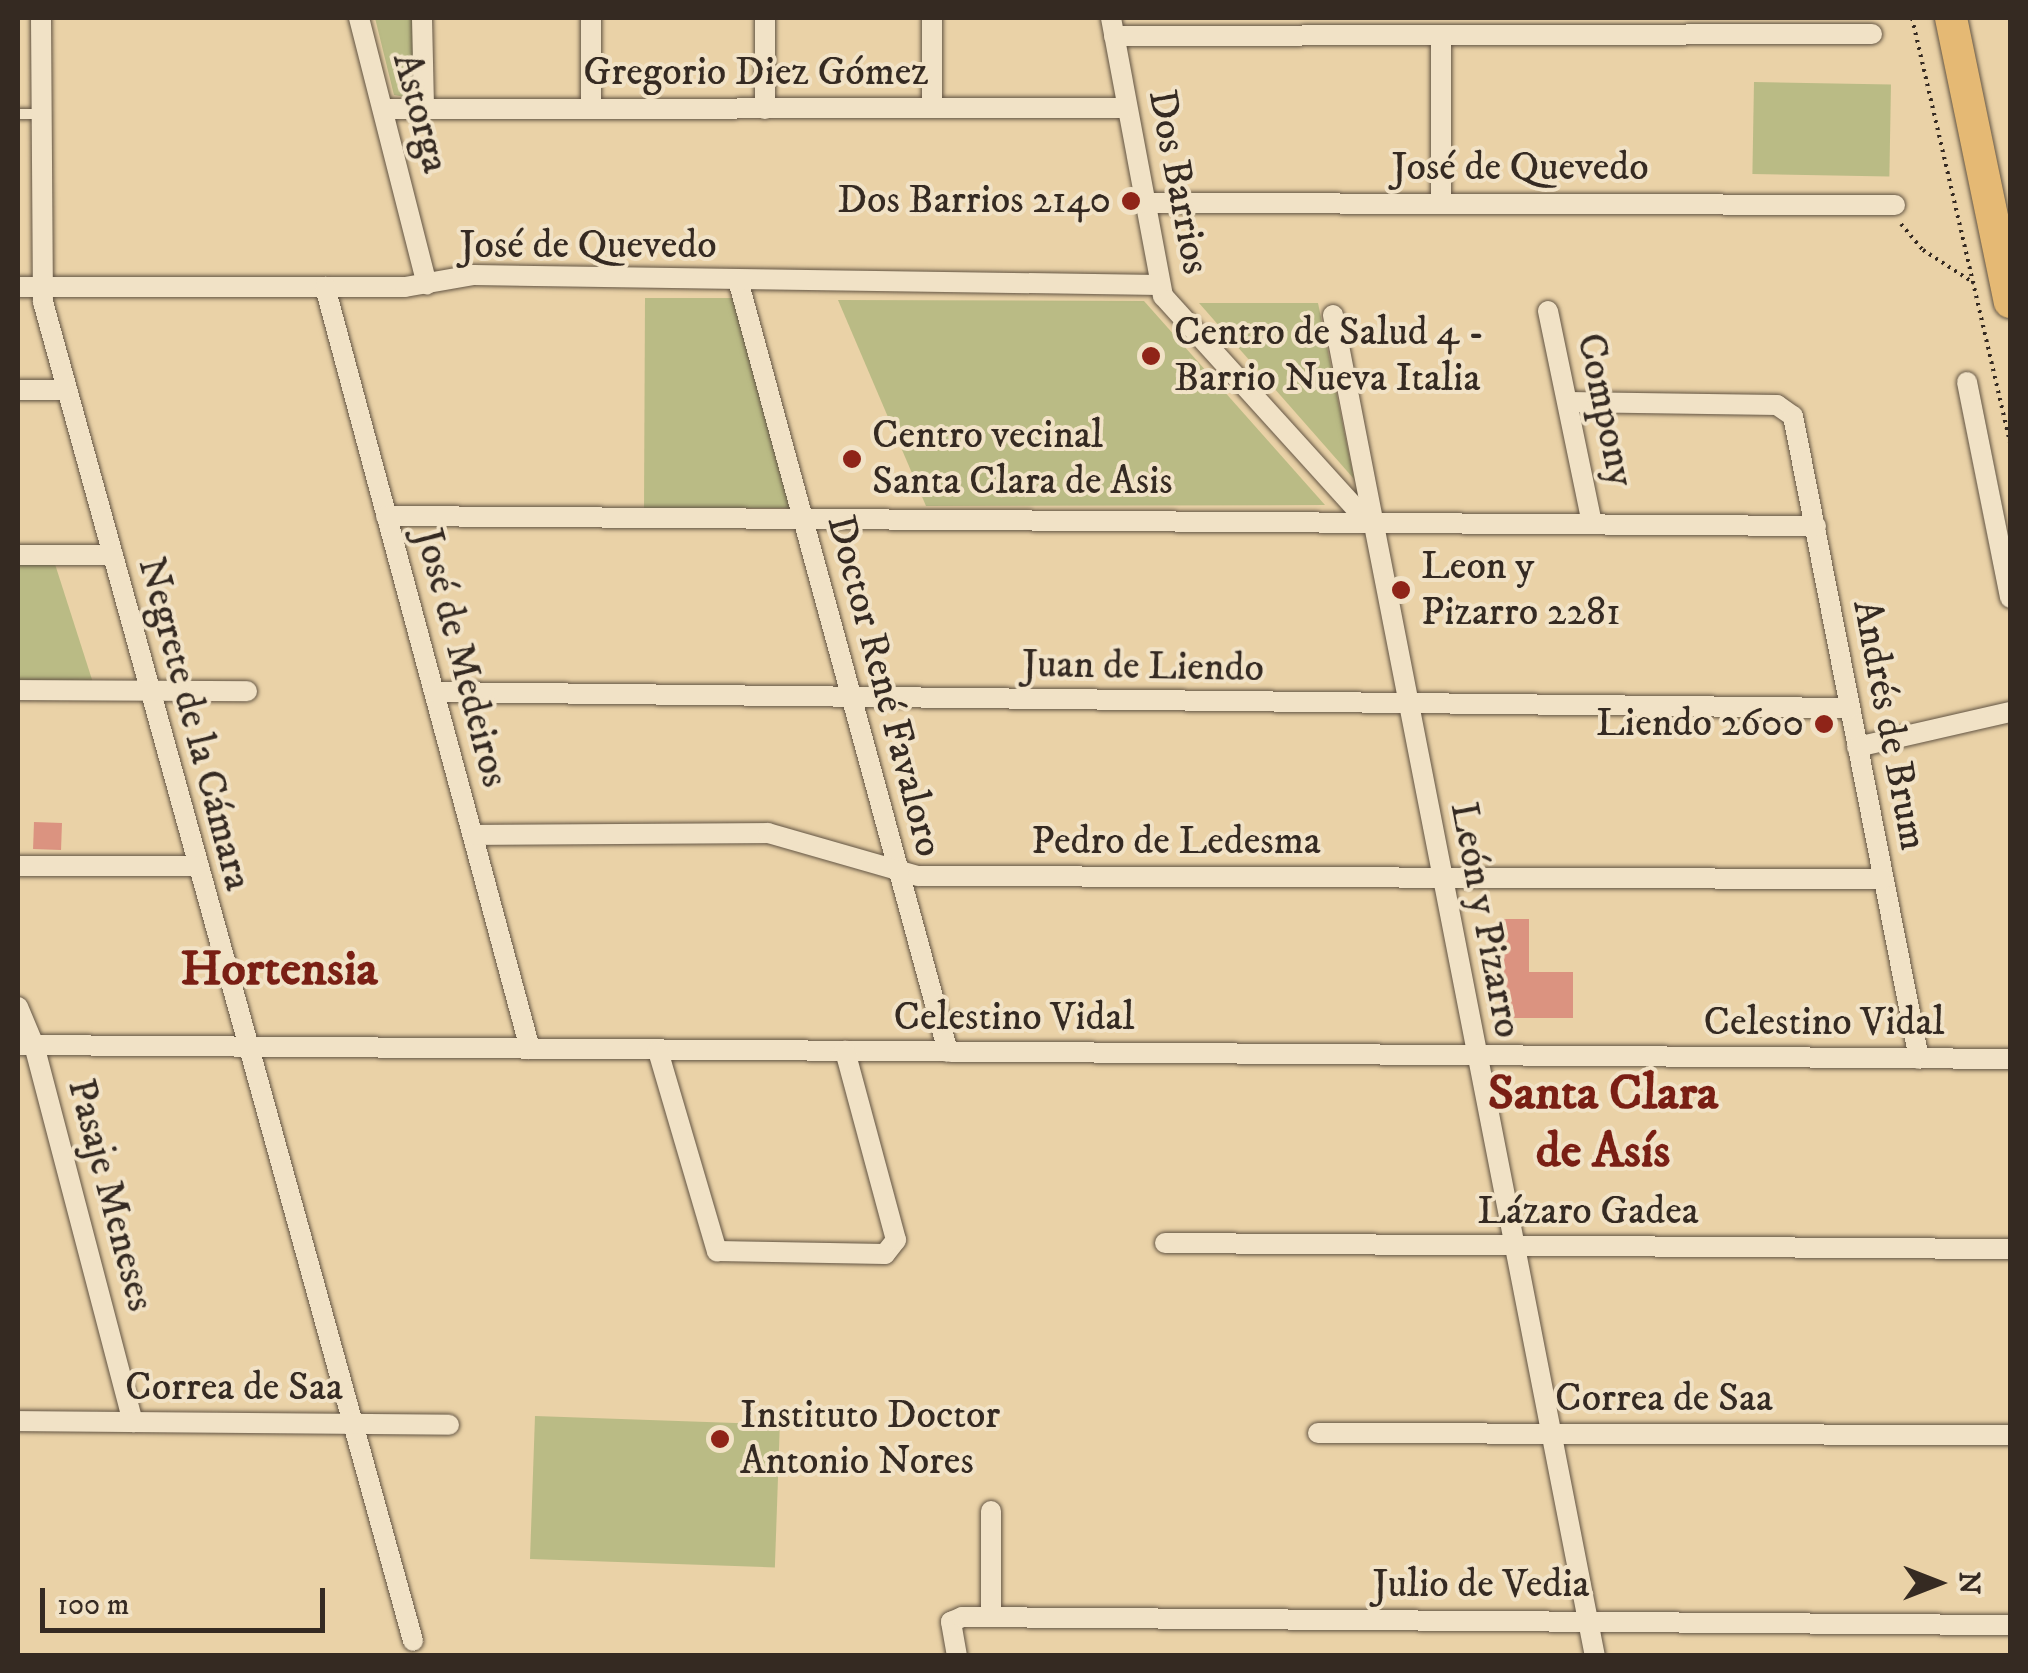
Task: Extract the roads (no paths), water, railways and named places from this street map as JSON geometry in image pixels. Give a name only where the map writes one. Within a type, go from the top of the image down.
[{"type":"main road","points":[[1951,18],[2000,208],[2010,302]]},
{"type":"street","name":"Negrete de la Cámara","points":[[41,18],[42,287],[195,866],[413,1641]]},
{"type":"street","name":"Astorga","points":[[358,18],[428,284]]},
{"type":"street","points":[[422,18],[424,110]]},
{"type":"street","points":[[591,110],[592,18]]},
{"type":"street","points":[[765,18],[765,109]]},
{"type":"street","points":[[932,18],[932,108]]},
{"type":"street","points":[[1112,26],[1274,27],[1442,36],[1872,34]]},
{"type":"street","name":"Dos Barrios","points":[[1112,26],[1159,285],[1168,304],[1371,522]]},
{"type":"street","points":[[1442,36],[1442,202]]},
{"type":"street","name":"Gregorio Diez Gómez","points":[[384,110],[1128,108]]},
{"type":"street","name":"José de Quevedo","points":[[1146,203],[1895,205]]},
{"type":"street","name":"José de Quevedo","points":[[18,287],[324,287],[428,284],[474,275],[1159,285]]},
{"type":"street","name":"Doctor René Favaloro","points":[[738,280],[948,1052]]},
{"type":"street","name":"José de Medeiros","points":[[324,287],[530,1049]]},
{"type":"street","name":"Compony","points":[[1548,311],[1592,524]]},
{"type":"street","name":"León y Pizarro","points":[[1332,316],[1595,1656]]},
{"type":"street","points":[[1967,382],[2010,598]]},
{"type":"street","points":[[18,390],[67,390]]},
{"type":"street","name":"Andrés de Brum","points":[[1568,402],[1785,407],[1793,416],[1919,1059]]},
{"type":"street","points":[[386,516],[804,522],[1816,526]]},
{"type":"street","points":[[18,555],[112,555]]},
{"type":"street","points":[[18,690],[247,691]]},
{"type":"street","name":"Juan de Liendo","points":[[435,692],[1850,708]]},
{"type":"street","points":[[1856,746],[2010,712]]},
{"type":"street","name":"Pedro de Ledesma","points":[[474,835],[768,832],[898,873],[1884,879]]},
{"type":"street","points":[[18,866],[195,866]]},
{"type":"street","name":"Pasaje Meneses","points":[[18,1007],[133,1422]]},
{"type":"street","name":"Celestino Vidal","points":[[26,1045],[2010,1060]]},
{"type":"street","points":[[658,1051],[713,1245],[724,1253],[885,1254],[896,1248],[846,1051]]},
{"type":"street","name":"Lázaro Gadea","points":[[1165,1243],[2010,1249]]},
{"type":"street","name":"Correa de Saa","points":[[18,1421],[449,1424]]},
{"type":"street","name":"Correa de Saa","points":[[1318,1433],[2010,1435]]},
{"type":"street","points":[[990,1617],[992,1511]]},
{"type":"street","name":"Julio de Vedia","points":[[957,1656],[952,1622],[990,1617],[2010,1624]]},
{"type":"lane","points":[[18,114],[41,114]]},
{"type":"place","name":"Dos Barrios 2140","points":[[1131,201]]},
{"type":"place","name":"Centro de Salud 4 - Barrio Nueva Italia","points":[[1151,356]]},
{"type":"place","name":"Centro vecinal Santa Clara de Asis","points":[[852,459]]},
{"type":"place","name":"Leon y Pizarro 2281","points":[[1401,590]]},
{"type":"place","name":"Liendo 2600","points":[[1824,724]]},
{"type":"place","name":"Instituto Doctor Antonio Nores","points":[[720,1439]]},
{"type":"district","name":"Hortensia","points":[[279,970]]},
{"type":"district","name":"Santa Clara de Asís","points":[[1603,1122]]}]
